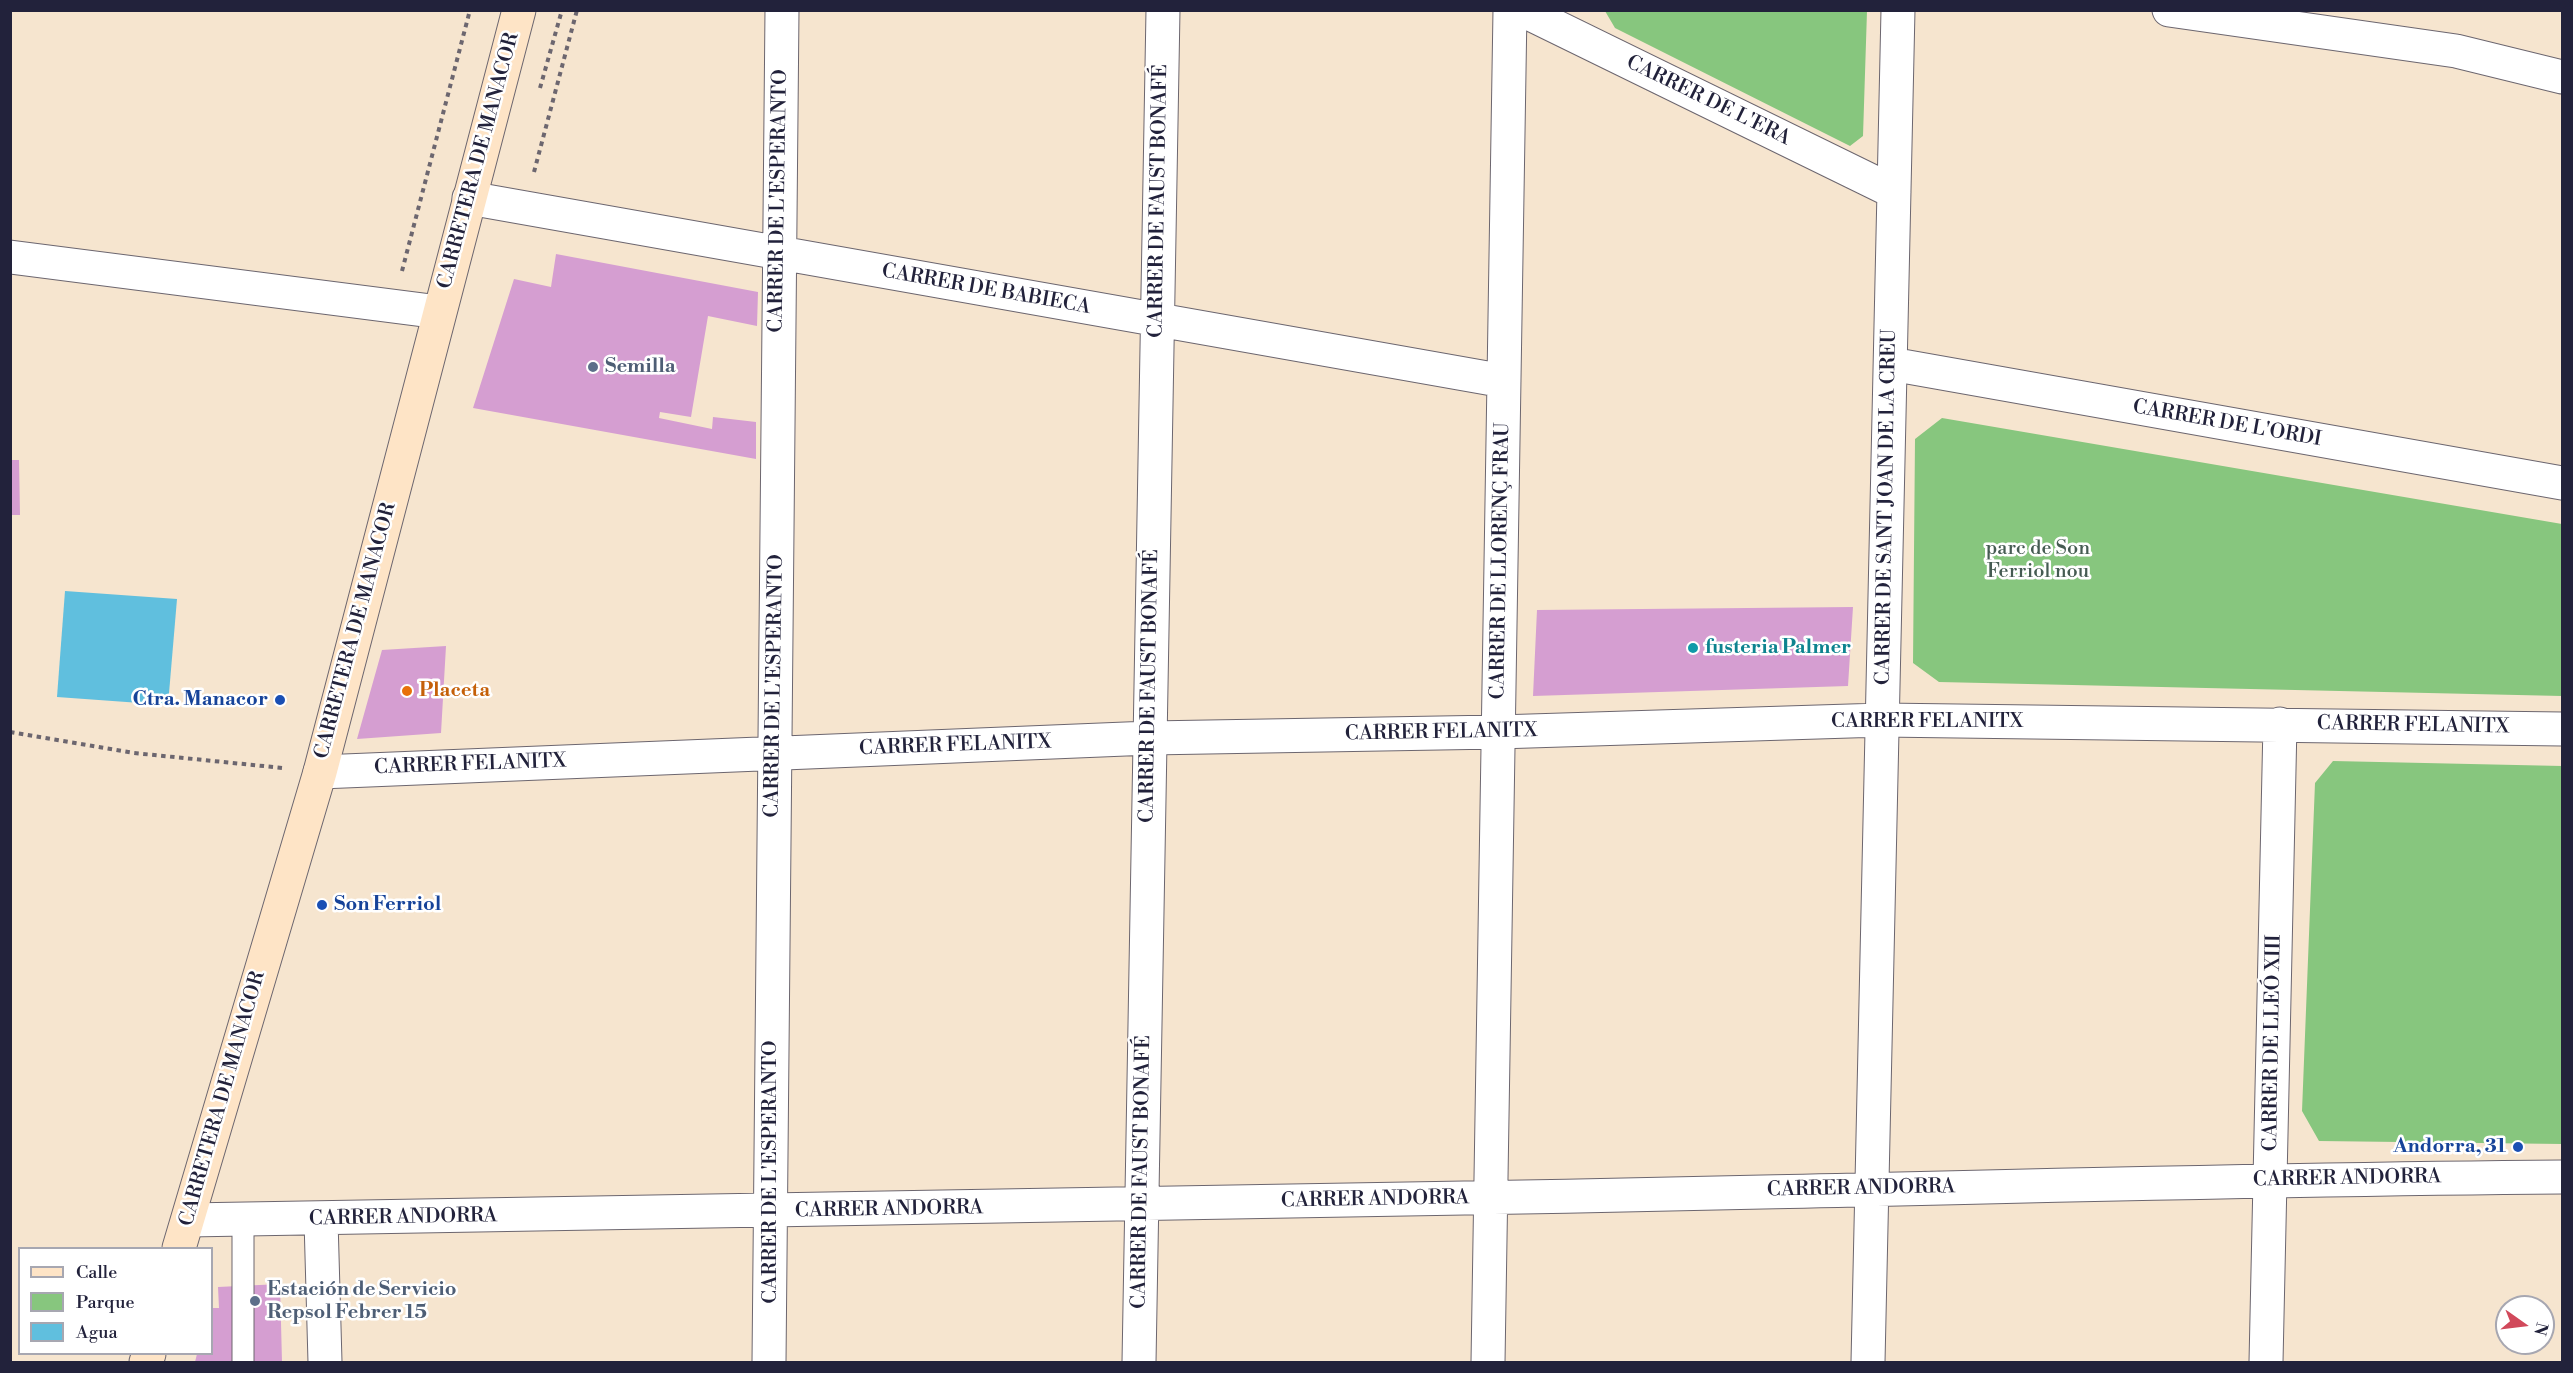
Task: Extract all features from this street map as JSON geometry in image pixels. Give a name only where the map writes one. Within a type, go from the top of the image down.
[{"type":"main road","name":"CARRETERA DE MANACOR","points":[[184,1234],[320,772],[519,10]]},
{"type":"street","name":"CARRER DE L'ESPERANTO","points":[[769,1362],[782,10]]},
{"type":"street","name":"CARRER DE FAUST BONAFÉ","points":[[1139,1362],[1163,10]]},
{"type":"street","name":"CARRER DE SANT JOAN DE LA CREU","points":[[1868,1362],[1898,10]]},
{"type":"street","points":[[2169,10],[2456,51],[2562,77]]},
{"type":"street","name":"CARRER DE L'ERA","points":[[1528,12],[1894,192]]},
{"type":"street","name":"CARRER DE LLORENÇ FRAU","points":[[1488,1362],[1504,381],[1528,12]]},
{"type":"street","name":"CARRER DE BABIECA","points":[[469,198],[1504,381]]},
{"type":"street","points":[[10,256],[439,312]]},
{"type":"street","name":"CARRER DE L'ORDI","points":[[1890,364],[2562,483]]},
{"type":"street","name":"CARRER FELANITX","points":[[320,772],[1150,738],[1498,732],[1882,720],[2562,729]]},
{"type":"street","name":"CARRER DE LLEÓ XIII","points":[[2266,1362],[2280,724]]},
{"type":"street","name":"CARRER ANDORRA","points":[[184,1234],[243,1219],[321,1220],[1491,1198],[2270,1179],[2562,1177]]},
{"type":"street","points":[[321,1220],[325,1362]]},
{"type":"lane","points":[[243,1219],[243,1362]]},
{"type":"path","points":[[393,306],[470,10]]},
{"type":"path","points":[[524,208],[577,10]]},
{"type":"path","points":[[10,732],[134,753],[320,772]]},
{"type":"green space","points":[[1605,11],[1867,11],[1863,136],[1850,146],[1615,28]]},
{"type":"green space","name":"parc de Son Ferriol nou","points":[[1942,418],[2562,524],[2562,696],[1939,682],[1913,663],[1915,439]]},
{"type":"green space","points":[[2333,761],[2562,766],[2562,1144],[2319,1141],[2302,1111],[2315,783]]},
{"type":"water","points":[[65,591],[177,599],[168,705],[57,697]]},
{"type":"building","name":"Semilla","points":[[556,254],[758,292],[757,326],[708,316],[691,417],[660,412],[659,418],[712,429],[713,417],[756,422],[756,459],[473,408],[514,279],[551,287]]},
{"type":"building","points":[[10,460],[19,460],[20,515],[10,515]]},
{"type":"building","name":"fusteria Palmer","points":[[1853,607],[1848,686],[1533,696],[1537,610]]},
{"type":"building","name":"Placeta","points":[[446,646],[441,733],[357,739],[382,650]]},
{"type":"building","points":[[280,1284],[282,1362],[195,1362],[197,1355],[213,1355],[213,1308],[219,1308],[218,1287]]},
{"type":"place","name":"Semilla","points":[[593,367]]},
{"type":"place","name":"fusteria Palmer","points":[[1693,648]]},
{"type":"place","name":"Placeta","points":[[407,691]]},
{"type":"place","name":"Ctra. Manacor","points":[[280,700]]},
{"type":"place","name":"Son Ferriol","points":[[322,905]]},
{"type":"place","name":"Andorra, 31","points":[[2518,1147]]},
{"type":"place","name":"Estación de Servicio Repsol Febrer 15","points":[[255,1301]]}]
